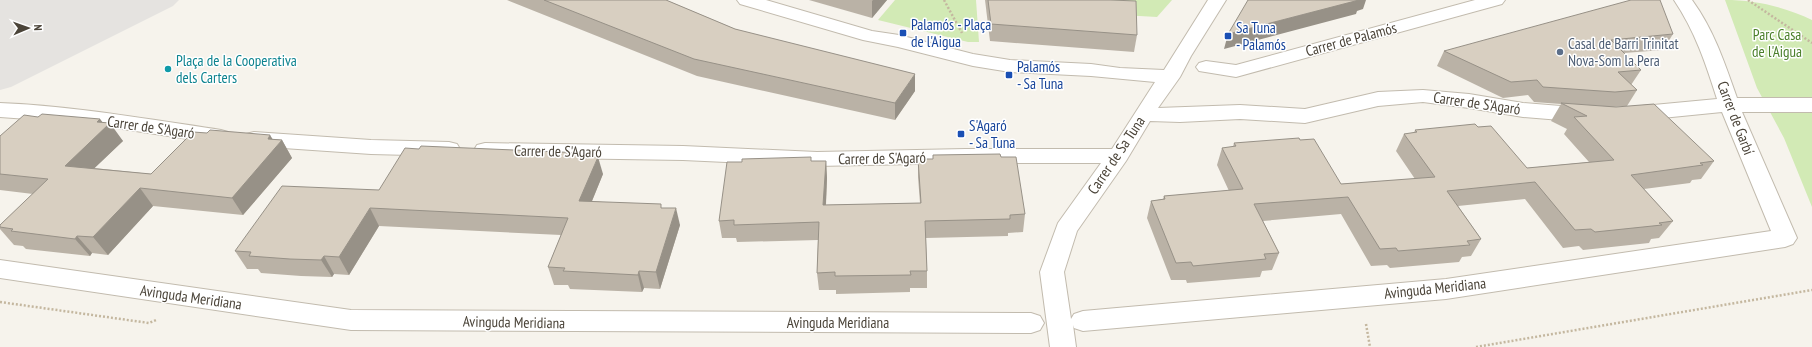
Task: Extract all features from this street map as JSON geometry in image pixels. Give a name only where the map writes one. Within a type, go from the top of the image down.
[{"type":"street","points":[[746,0],[870,36],[899,41],[973,60],[1010,66],[1091,70],[1170,78]]},
{"type":"street","name":"Carrer de Sa Tuna","points":[[1063,347],[1058,322],[1052,272],[1066,229],[1118,156],[1155,96],[1170,78],[1181,56],[1217,0]]},
{"type":"street","name":"Carrer de Palamós","points":[[1206,67],[1236,71],[1496,0]]},
{"type":"street","name":"Carrer de Garbí","points":[[1683,0],[1693,14],[1712,53],[1729,105],[1785,238]]},
{"type":"street","name":"Carrer de S'Agaró","points":[[1144,114],[1180,115],[1240,112],[1305,116],[1378,99],[1423,96],[1469,101],[1523,110],[1609,116],[1729,105],[1812,105]]},
{"type":"street","name":"Carrer de S'Agaró","points":[[0,110],[23,110],[80,116],[221,137],[371,147],[683,154],[817,159],[966,156],[1118,156]]},
{"type":"street","name":"Avinguda Meridiana","points":[[1083,321],[1446,289],[1785,238]]},
{"type":"street","name":"Avinguda Meridiana","points":[[0,269],[351,320],[559,322],[1031,322]]},
{"type":"path","points":[[944,0],[964,36]]},
{"type":"path","points":[[1748,0],[1812,43]]},
{"type":"path","points":[[1476,347],[1812,290]]},
{"type":"path","points":[[1368,342],[1370,347]]},
{"type":"green space","points":[[895,0],[976,0],[979,42],[968,42],[878,20]]},
{"type":"green space","points":[[1049,0],[1172,0],[1157,17],[1051,11]]},
{"type":"green space","name":"Parc Casa de l'Aigua","points":[[1725,0],[1748,1],[1770,5],[1792,11],[1812,20],[1812,207],[1784,138],[1757,88]]},
{"type":"shaded area","points":[[0,0],[179,0],[173,6],[11,87],[0,90]]},
{"type":"building","points":[[544,0],[666,0],[735,29],[915,74],[895,103],[694,59]]},
{"type":"building","points":[[988,0],[1136,1],[1137,35],[991,24]]},
{"type":"building","points":[[1248,0],[1359,0],[1228,34]]},
{"type":"building","name":"Casal de Barri Trinitat Nova-Som la Pera","points":[[1631,0],[1660,0],[1673,34],[1611,40],[1641,70],[1618,72],[1637,90],[1615,92],[1543,87],[1537,80],[1511,82],[1444,51]]},
{"type":"building","points":[[1561,103],[1616,107],[1654,104],[1714,161],[1700,163],[1703,165],[1631,175],[1673,221],[1659,223],[1662,225],[1595,232],[1591,229],[1575,230],[1535,182],[1447,191],[1481,239],[1467,241],[1470,245],[1398,251],[1396,248],[1380,249],[1348,197],[1254,204],[1279,253],[1264,254],[1266,259],[1193,266],[1191,262],[1176,263],[1151,201],[1165,199],[1164,196],[1243,189],[1222,148],[1236,146],[1234,143],[1299,138],[1300,140],[1314,139],[1341,184],[1435,177],[1404,134],[1417,132],[1415,130],[1475,124],[1478,127],[1491,126],[1527,168],[1614,160],[1574,117],[1587,116]]},
{"type":"building","points":[[42,114],[100,119],[97,122],[110,123],[65,166],[151,174],[193,132],[207,133],[210,130],[270,135],[268,139],[282,140],[232,198],[140,188],[93,237],[77,236],[75,239],[11,231],[13,229],[0,227],[0,225],[48,179],[0,174],[0,136],[24,115],[38,117]]},
{"type":"building","points":[[421,146],[583,153],[581,157],[598,157],[579,201],[661,204],[661,208],[676,208],[656,272],[639,271],[638,275],[563,271],[565,268],[548,267],[568,218],[370,208],[339,257],[324,256],[321,260],[290,259],[249,256],[251,252],[235,251],[282,186],[379,190],[405,148],[419,149]]},
{"type":"building","points":[[1000,154],[1001,157],[1016,157],[1025,214],[1010,215],[1010,219],[925,221],[927,271],[910,271],[911,275],[835,276],[835,272],[817,273],[819,222],[734,225],[734,220],[719,221],[727,162],[742,162],[742,159],[811,157],[811,161],[826,161],[823,205],[921,203],[918,159],[933,159],[933,155]]},
{"type":"place","name":"Palamós - Plaça de l'Aigua","points":[[903,33]]},
{"type":"place","name":"Sa Tuna - Palamós","points":[[1228,36]]},
{"type":"place","name":"Casal de Barri Trinitat Nova-Som la Pera","points":[[1560,52]]},
{"type":"place","name":"Plaça de la Cooperativa dels Carters","points":[[168,69]]},
{"type":"place","name":"Palamós - Sa Tuna","points":[[1009,75]]},
{"type":"place","name":"S'Agaró - Sa Tuna","points":[[961,134]]}]
